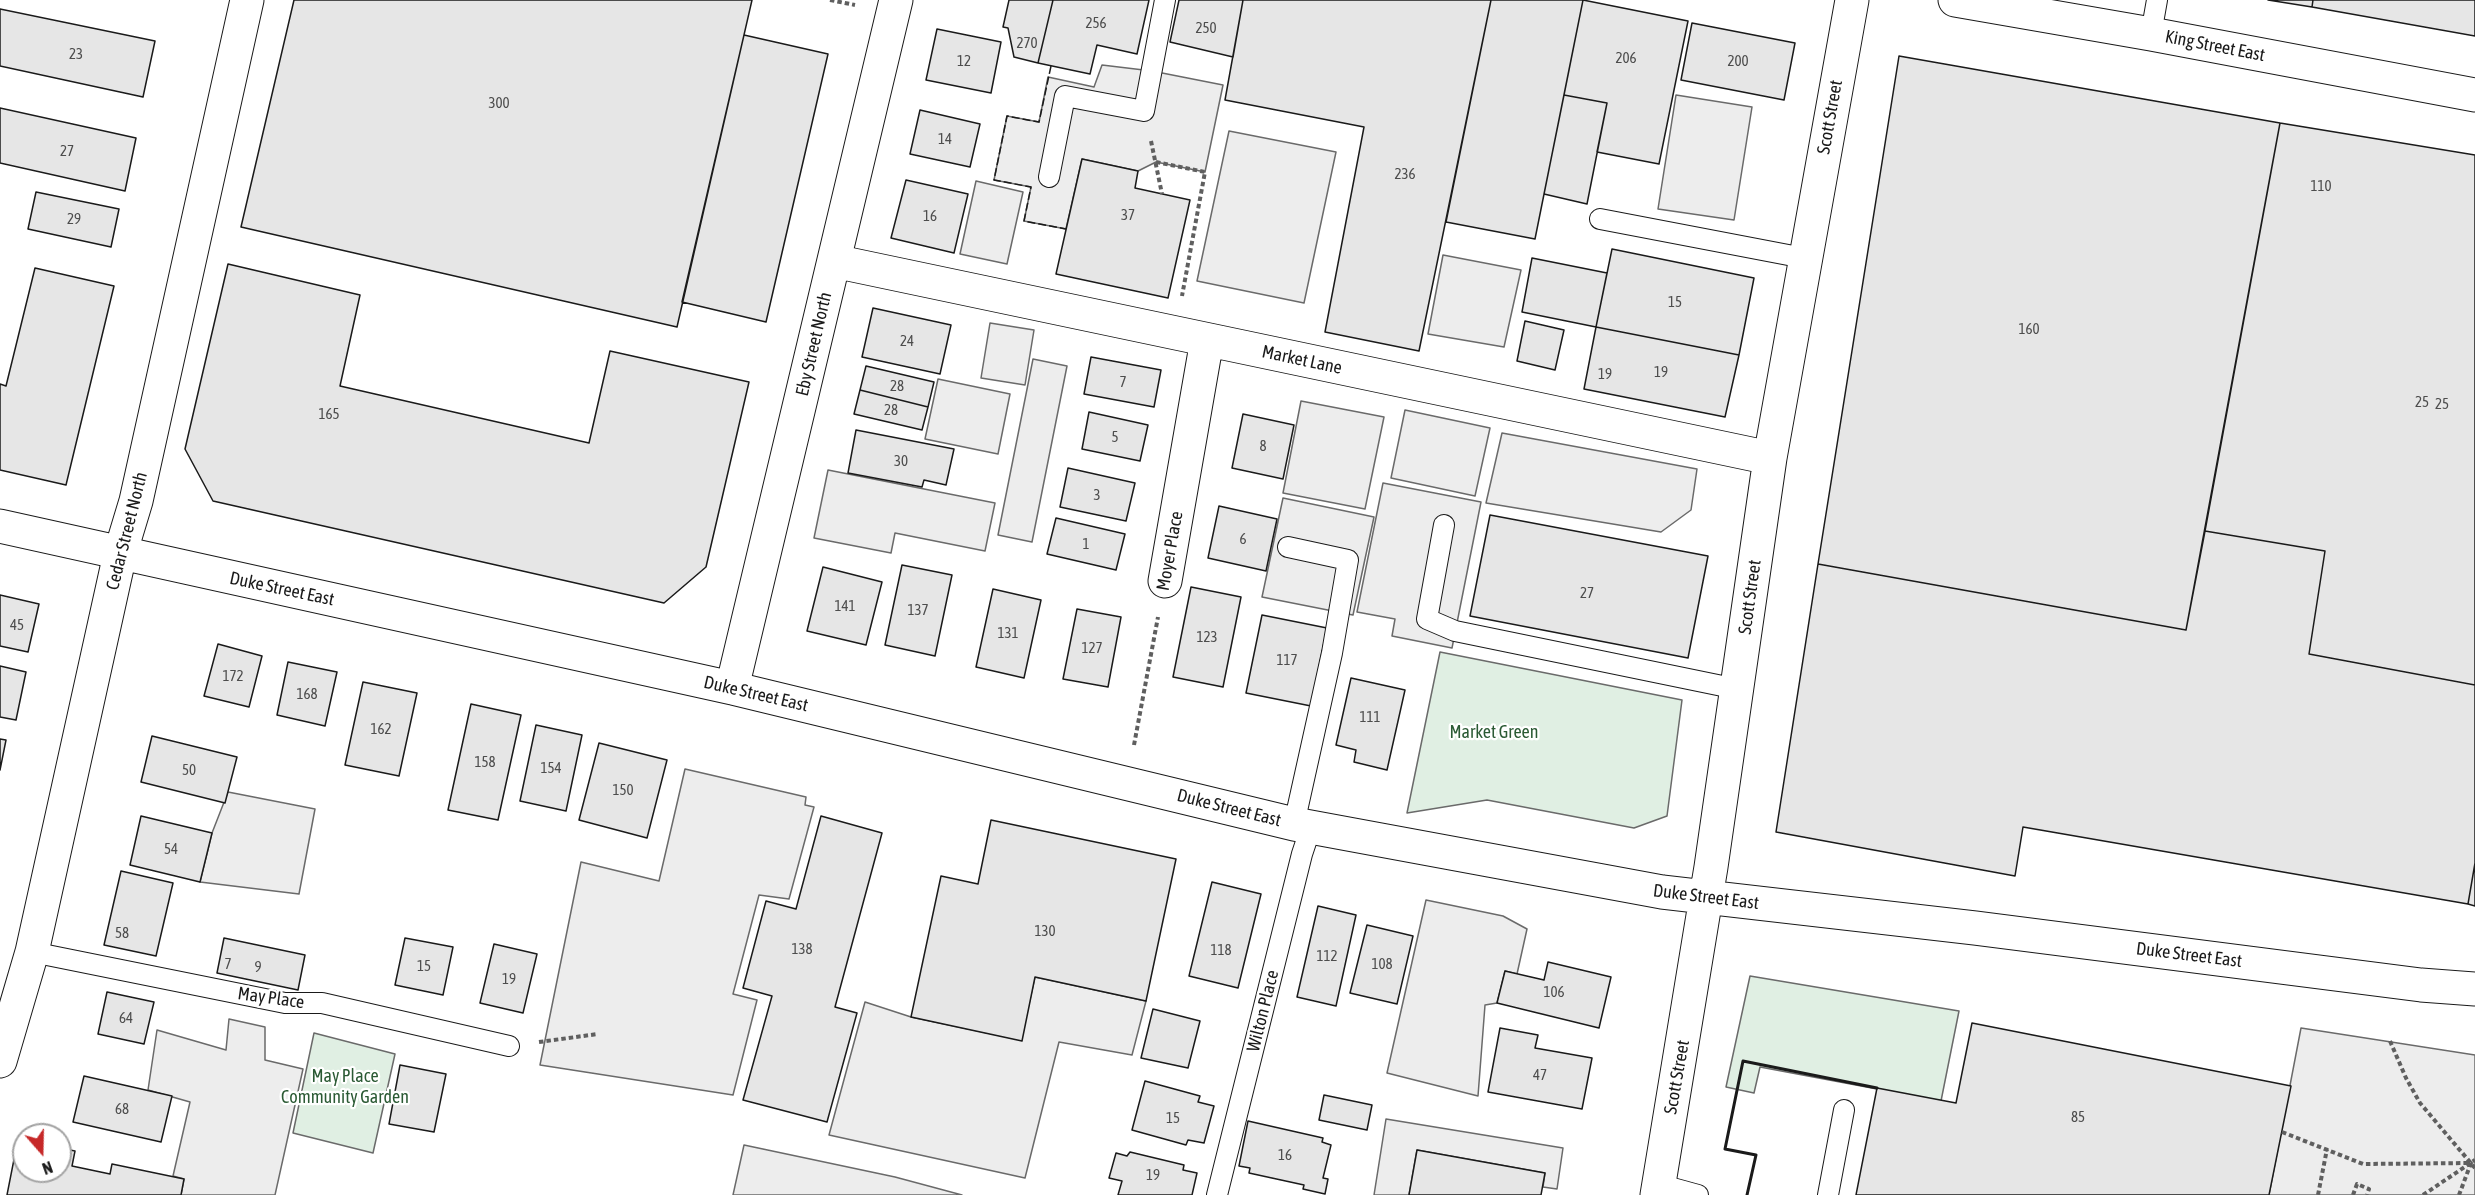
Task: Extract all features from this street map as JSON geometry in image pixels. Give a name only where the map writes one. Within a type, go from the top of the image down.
[{"type":"street","name":"Cedar Street North","points":[[0,1061],[32,952],[120,554],[136,501],[247,0]]},
{"type":"street","name":"Eby Street North","points":[[732,688],[896,0]]},
{"type":"street","name":"Scott Street","points":[[1658,1190],[1706,897],[1770,458],[1852,0]]},
{"type":"street","name":"King Street East","points":[[1954,0],[2151,34],[2475,95]]},
{"type":"street","name":"Market Lane","points":[[834,261],[1770,458]]},
{"type":"street","name":"Moyer Place","points":[[1165,580],[1207,340]]},
{"type":"street","name":"Duke Street East","points":[[0,526],[732,688],[1302,826],[1662,892],[1975,928],[2421,985],[2475,989]]},
{"type":"lane","points":[[1049,177],[1065,96],[1144,111],[1165,0]]},
{"type":"lane","points":[[2151,34],[2157,0]]},
{"type":"lane","points":[[1600,219],[1804,258]]},
{"type":"lane","points":[[1444,525],[1427,619],[1455,632],[1737,689]]},
{"type":"lane","name":"Wilton Place","points":[[1217,1195],[1302,854],[1302,826],[1348,560],[1288,547]]},
{"type":"lane","name":"May Place","points":[[32,952],[285,1003],[322,1003],[509,1046]]},
{"type":"lane","points":[[1828,1195],[1844,1110]]},
{"type":"lane","points":[[1658,1190],[1698,1195]]},
{"type":"path","points":[[830,0],[858,6]]},
{"type":"path","points":[[1144,111],[1162,194]]},
{"type":"path","points":[[1156,162],[1204,172],[1175,333]]},
{"type":"path","name":"Moyer Place","points":[[1132,754],[1165,580]]},
{"type":"path","points":[[509,1046],[598,1034]]},
{"type":"path","points":[[2390,1041],[2420,1103],[2473,1161],[2475,1168]]},
{"type":"path","points":[[2282,1132],[2363,1164],[2473,1161]]},
{"type":"path","points":[[2318,1195],[2326,1149]]},
{"type":"path","points":[[2423,1195],[2473,1161]]},
{"type":"path","points":[[2459,1195],[2473,1161]]},
{"type":"path","points":[[2353,1195],[2357,1184],[2369,1189],[2367,1195]]},
{"type":"green space","name":"Market Green","points":[[1440,652],[1682,700],[1667,816],[1634,828],[1487,800],[1407,813]]},
{"type":"green space","points":[[1750,976],[1959,1011],[1941,1101],[1760,1067],[1754,1093],[1726,1087]]},
{"type":"green space","name":"May Place Community Garden","points":[[314,1033],[395,1054],[373,1153],[293,1133]]},
{"type":"shaded area","points":[[1102,65],[1152,71],[1223,85],[1205,172],[1156,162],[1138,171],[1082,159],[1066,229],[1024,221],[1031,187],[994,180],[1007,116],[1039,122],[1048,77],[1094,87]]},
{"type":"shaded area","points":[[1676,95],[1752,107],[1734,220],[1658,209]]},
{"type":"shaded area","points":[[1229,131],[1336,152],[1304,303],[1197,281]]},
{"type":"shaded area","points":[[976,181],[1023,192],[1007,264],[960,254]]},
{"type":"shaded area","points":[[1443,255],[1521,270],[1504,347],[1428,334]]},
{"type":"shaded area","points":[[990,323],[1034,330],[1025,385],[981,378]]},
{"type":"shaded area","points":[[1033,359],[1067,366],[1032,542],[998,535]]},
{"type":"shaded area","points":[[938,379],[1010,394],[998,454],[925,439]]},
{"type":"shaded area","points":[[1301,401],[1384,417],[1365,509],[1283,493]]},
{"type":"shaded area","points":[[1405,410],[1490,428],[1475,496],[1391,478]]},
{"type":"shaded area","points":[[1502,433],[1697,469],[1691,510],[1661,532],[1486,503]]},
{"type":"shaded area","points":[[828,470],[995,503],[985,551],[895,533],[891,553],[814,538]]},
{"type":"shaded area","points":[[1383,483],[1481,502],[1452,648],[1392,636],[1395,619],[1357,612]]},
{"type":"shaded area","points":[[1283,498],[1374,517],[1353,615],[1262,597]]},
{"type":"shaded area","points":[[685,769],[806,797],[805,805],[814,807],[789,899],[759,895],[733,994],[757,1000],[733,1095],[540,1065],[581,862],[659,881]]},
{"type":"shaded area","points":[[228,792],[315,809],[299,894],[200,882],[212,833]]},
{"type":"shaded area","points":[[1426,900],[1503,916],[1527,929],[1517,974],[1505,971],[1497,1003],[1485,1005],[1478,1096],[1387,1073]]},
{"type":"shaded area","points":[[1035,977],[1146,1001],[1132,1055],[1059,1042],[1025,1178],[829,1135],[865,1002],[911,1017],[1021,1040]]},
{"type":"shaded area","points":[[229,1019],[265,1027],[265,1060],[303,1069],[275,1195],[181,1195],[184,1179],[173,1176],[190,1102],[148,1090],[157,1030],[226,1050]]},
{"type":"shaded area","points":[[2301,1028],[2475,1055],[2475,1195],[2269,1195]]},
{"type":"shaded area","points":[[1386,1119],[1563,1148],[1557,1189],[1543,1187],[1545,1173],[1417,1150],[1409,1195],[1374,1195]]},
{"type":"shaded area","points":[[744,1145],[895,1177],[962,1195],[733,1195]]},
{"type":"building","points":[[294,0],[752,0],[677,327],[241,227]]},
{"type":"building","points":[[1009,0],[1053,0],[1038,63],[1014,57],[1008,28],[1003,27]]},
{"type":"building","points":[[1053,0],[1149,0],[1137,54],[1097,45],[1090,74],[1038,63]]},
{"type":"building","points":[[1179,0],[1243,0],[1233,57],[1170,42]]},
{"type":"building","points":[[1243,0],[1491,0],[1419,351],[1325,332],[1364,127],[1225,100]]},
{"type":"building","points":[[1491,0],[1583,0],[1535,239],[1446,222]]},
{"type":"building","points":[[1583,0],[1688,21],[1659,164],[1597,152],[1607,103],[1564,95]]},
{"type":"building","points":[[2268,0],[2313,0],[2312,7]]},
{"type":"building","points":[[2313,0],[2475,0],[2475,36],[2312,7]]},
{"type":"building","points":[[0,9],[155,41],[143,97],[0,66]]},
{"type":"building","points":[[1692,23],[1795,43],[1784,100],[1681,80]]},
{"type":"building","points":[[937,29],[1001,42],[991,93],[926,80]]},
{"type":"building","points":[[744,35],[828,54],[766,322],[682,302]]},
{"type":"building","points":[[1899,56],[2280,123],[2186,630],[1818,564]]},
{"type":"building","points":[[1564,95],[1607,103],[1587,204],[1544,194]]},
{"type":"building","points":[[0,108],[136,138],[125,191],[0,163]]},
{"type":"building","points":[[920,110],[980,124],[970,167],[910,154]]},
{"type":"building","points":[[2280,123],[2475,155],[2475,685],[2309,654],[2325,551],[2205,531]]},
{"type":"building","points":[[1082,159],[1138,171],[1135,188],[1190,200],[1168,298],[1056,274]]},
{"type":"building","points":[[906,180],[968,194],[954,253],[891,238]]},
{"type":"building","points":[[36,192],[119,209],[111,247],[28,229]]},
{"type":"building","points":[[1612,249],[1754,278],[1739,355],[1596,327]]},
{"type":"building","points":[[1532,258],[1607,273],[1596,327],[1522,312]]},
{"type":"building","points":[[228,264],[360,295],[340,386],[589,443],[610,351],[749,382],[706,567],[664,603],[213,501],[185,449]]},
{"type":"building","points":[[35,268],[114,286],[66,485],[0,470],[0,384],[6,386]]},
{"type":"building","points":[[873,308],[951,325],[940,374],[862,357]]},
{"type":"building","points":[[1525,321],[1564,330],[1555,370],[1517,361]]},
{"type":"building","points":[[1596,327],[1739,355],[1725,417],[1584,389]]},
{"type":"building","points":[[1091,357],[1161,370],[1154,407],[1084,394]]},
{"type":"building","points":[[866,366],[934,382],[928,407],[860,390]]},
{"type":"building","points":[[860,390],[928,407],[922,430],[854,414]]},
{"type":"building","points":[[1089,412],[1148,425],[1140,461],[1082,449]]},
{"type":"building","points":[[1243,414],[1294,425],[1283,479],[1232,468]]},
{"type":"building","points":[[856,430],[954,449],[946,485],[924,480],[922,487],[848,473]]},
{"type":"building","points":[[1068,468],[1135,483],[1126,521],[1060,507]]},
{"type":"building","points":[[1219,506],[1277,519],[1266,571],[1208,558]]},
{"type":"building","points":[[1490,515],[1708,556],[1688,658],[1470,616]]},
{"type":"building","points":[[1056,518],[1125,534],[1116,570],[1047,554]]},
{"type":"building","points":[[2205,531],[2325,551],[2309,654],[2475,685],[2475,863],[2468,904],[2023,827],[2015,876],[1776,832],[1818,564],[2186,630]]},
{"type":"building","points":[[902,565],[952,575],[935,656],[885,645]]},
{"type":"building","points":[[823,567],[882,582],[866,645],[807,631]]},
{"type":"building","points":[[1191,587],[1241,597],[1223,687],[1173,677]]},
{"type":"building","points":[[993,589],[1041,600],[1024,678],[976,667]]},
{"type":"building","points":[[0,595],[39,604],[28,652],[0,646]]},
{"type":"building","points":[[1077,609],[1121,617],[1108,687],[1063,679]]},
{"type":"building","points":[[1262,615],[1327,628],[1311,706],[1246,693]]},
{"type":"building","points":[[218,644],[262,656],[249,707],[204,696]]},
{"type":"building","points":[[288,662],[337,672],[325,726],[277,715]]},
{"type":"building","points":[[0,666],[26,672],[16,720],[0,717]]},
{"type":"building","points":[[1351,678],[1405,690],[1387,770],[1354,762],[1356,750],[1336,745]]},
{"type":"building","points":[[363,682],[417,693],[399,776],[345,765]]},
{"type":"building","points":[[471,704],[521,715],[498,820],[448,810]]},
{"type":"building","points":[[536,725],[582,735],[566,811],[520,801]]},
{"type":"building","points":[[152,736],[237,757],[225,803],[141,782]]},
{"type":"building","points":[[0,739],[6,740],[0,770]]},
{"type":"building","points":[[599,743],[667,760],[647,838],[579,820]]},
{"type":"building","points":[[141,816],[212,833],[200,882],[130,865]]},
{"type":"building","points":[[821,816],[882,833],[835,1007],[857,1013],[827,1122],[743,1100],[772,996],[743,988],[766,901],[796,909]]},
{"type":"building","points":[[991,820],[1176,859],[1146,1001],[1035,977],[1022,1041],[911,1017],[941,876],[978,884]]},
{"type":"building","points":[[2475,863],[2475,906],[2468,904]]},
{"type":"building","points":[[121,871],[173,883],[156,956],[104,945]]},
{"type":"building","points":[[1212,882],[1261,894],[1238,988],[1189,976]]},
{"type":"building","points":[[1318,906],[1356,915],[1336,1006],[1297,997]]},
{"type":"building","points":[[1367,925],[1413,936],[1397,1004],[1350,993]]},
{"type":"building","points":[[224,938],[305,955],[298,990],[217,973]]},
{"type":"building","points":[[405,938],[453,947],[443,995],[395,985]]},
{"type":"building","points":[[494,944],[537,954],[523,1013],[480,1003]]},
{"type":"building","points":[[1548,962],[1611,977],[1599,1028],[1497,1003],[1505,971],[1544,980]]},
{"type":"building","points":[[107,992],[154,1002],[144,1044],[98,1034]]},
{"type":"building","points":[[1153,1009],[1200,1021],[1188,1068],[1141,1058]]},
{"type":"building","points":[[1972,1023],[2291,1086],[2269,1195],[1856,1195],[1877,1088],[1956,1103]]},
{"type":"building","points":[[1500,1028],[1538,1035],[1535,1048],[1592,1058],[1582,1109],[1488,1092]]},
{"type":"building","points":[[400,1065],[446,1074],[434,1132],[389,1124]]},
{"type":"building","points":[[84,1076],[172,1096],[161,1142],[73,1122]]},
{"type":"building","points":[[1145,1081],[1200,1096],[1198,1102],[1214,1106],[1204,1143],[1188,1140],[1186,1145],[1132,1130]]},
{"type":"building","points":[[1324,1095],[1372,1105],[1367,1130],[1319,1120]]},
{"type":"building","points":[[1248,1121],[1323,1138],[1322,1142],[1331,1145],[1323,1178],[1328,1179],[1325,1194],[1303,1189],[1304,1185],[1249,1173],[1250,1168],[1239,1166]]},
{"type":"building","points":[[72,1150],[75,1151],[72,1166]]},
{"type":"building","points":[[1417,1150],[1545,1173],[1541,1195],[1409,1195]]},
{"type":"building","points":[[1130,1152],[1184,1165],[1183,1170],[1197,1173],[1192,1195],[1118,1195],[1122,1181],[1109,1178],[1116,1153],[1127,1156]]},
{"type":"building","points":[[112,1164],[184,1179],[181,1195],[7,1195],[12,1170],[12,1183],[72,1183],[72,1166],[110,1174]]},
{"type":"fence","points":[[1051,66],[1039,122],[1007,116],[994,180],[1031,187],[1024,221],[1066,229]]},
{"type":"wall","points":[[1747,1195],[1756,1155],[1725,1149],[1743,1061],[1877,1088]]}]
